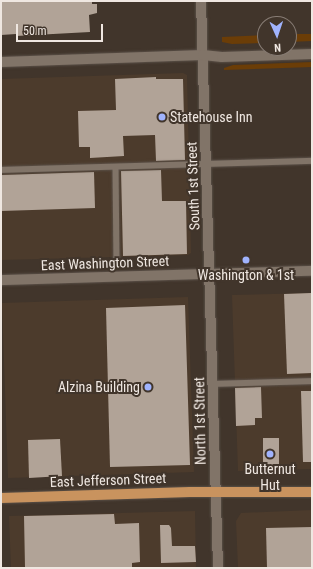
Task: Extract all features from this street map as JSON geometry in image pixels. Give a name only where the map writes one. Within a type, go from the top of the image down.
[{"type":"main road","name":"East Jefferson Street","points":[[1,498],[215,492],[312,492]]},
{"type":"street","name":"South 1st Street","points":[[201,1],[209,274]]},
{"type":"street","points":[[1,62],[203,55],[222,57],[312,54]]},
{"type":"street","name":"East Washington Street","points":[[1,280],[312,271]]},
{"type":"street","name":"North 1st Street","points":[[209,274],[218,568]]},
{"type":"lane","points":[[1,170],[312,161]]},
{"type":"lane","points":[[116,167],[117,259]]},
{"type":"lane","points":[[213,384],[312,381]]},
{"type":"shaded area","points":[[297,34],[312,34],[312,41],[297,42]]},
{"type":"shaded area","points":[[257,35],[257,43],[232,44],[222,42],[222,37]]},
{"type":"shaded area","points":[[312,62],[312,67],[224,70],[224,68],[233,65]]},
{"type":"shaded area","points":[[183,73],[187,75],[191,253],[188,255],[1,260],[1,79]]},
{"type":"shaded area","points":[[312,293],[312,469],[238,471],[232,295]]},
{"type":"shaded area","points":[[188,297],[194,472],[8,478],[2,303]]},
{"type":"shaded area","points":[[312,510],[312,568],[238,568],[236,521],[241,513]]},
{"type":"shaded area","points":[[195,511],[196,568],[11,568],[9,516]]},
{"type":"building","points":[[1,1],[92,1],[92,4],[97,4],[97,13],[89,15],[90,32],[16,36],[16,34],[1,35]]},
{"type":"building","points":[[156,77],[156,79],[183,79],[185,160],[156,161],[155,135],[123,136],[124,156],[90,158],[90,147],[79,147],[78,111],[116,110],[115,79]]},
{"type":"building","points":[[161,170],[162,201],[186,201],[187,254],[123,256],[121,171]]},
{"type":"building","points":[[94,172],[95,208],[1,211],[1,175]]},
{"type":"building","points":[[311,293],[312,373],[287,374],[284,294]]},
{"type":"building","name":"Alzina Building","points":[[185,305],[190,465],[110,467],[106,308]]},
{"type":"building","points":[[261,387],[262,418],[255,418],[255,425],[236,426],[235,388]]},
{"type":"building","points":[[301,391],[312,391],[312,462],[303,462]]},
{"type":"building","points":[[263,438],[279,438],[279,470],[263,470]]},
{"type":"building","points":[[60,439],[62,476],[29,478],[28,440]]},
{"type":"building","points":[[114,514],[115,524],[139,523],[140,562],[132,563],[132,568],[25,568],[24,516]]},
{"type":"building","points":[[160,525],[169,525],[171,528],[172,546],[195,546],[196,562],[161,563]]},
{"type":"building","points":[[312,527],[312,568],[267,568],[266,528]]},
{"type":"place","name":"Statehouse Inn","points":[[162,117]]},
{"type":"place","name":"Washington & 1st","points":[[246,260]]},
{"type":"place","name":"Alzina Building","points":[[148,387]]},
{"type":"place","name":"Butternut Hut","points":[[270,454]]}]
